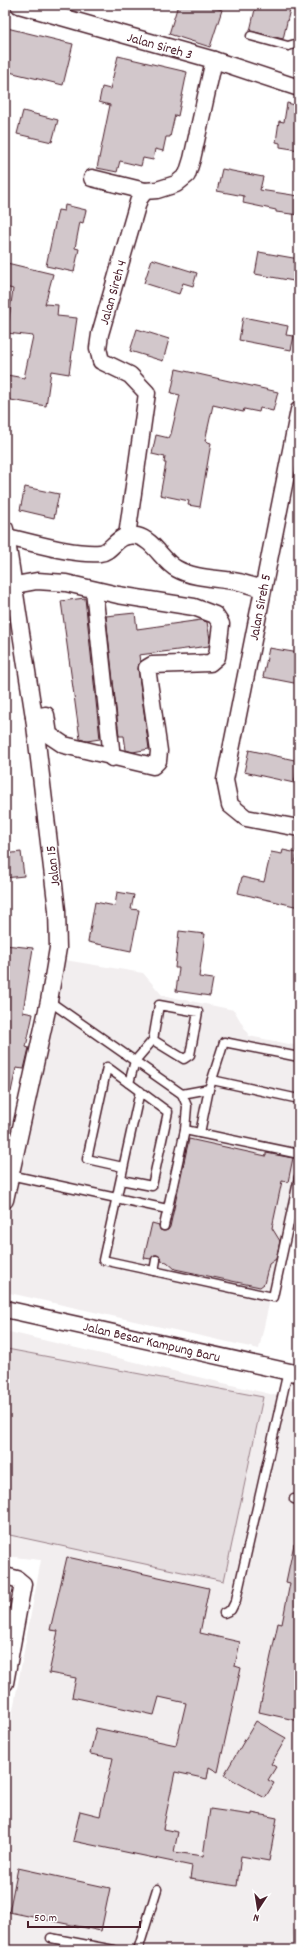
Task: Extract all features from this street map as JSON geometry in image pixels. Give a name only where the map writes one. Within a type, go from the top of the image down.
[{"type":"street","name":"Jalan Sireh 3","points":[[19,5],[214,60],[299,88]]},
{"type":"street","points":[[92,178],[145,191],[157,190],[176,184],[187,175],[192,159],[214,60]]},
{"type":"street","name":"Jalan Sireh 4","points":[[127,536],[147,393],[130,374],[101,361],[98,348],[100,334],[139,200],[145,191]]},
{"type":"street","name":"Jalan Sireh 5","points":[[299,410],[225,780],[230,805],[246,818],[299,828]]},
{"type":"street","points":[[6,533],[82,553],[102,553],[120,539],[127,536],[138,536],[148,542],[176,568],[190,574],[240,582],[263,589]]},
{"type":"street","name":"Jalan 15","points":[[5,1200],[49,1001],[58,948],[57,910],[34,717],[6,533]]},
{"type":"street","points":[[15,585],[44,582],[66,583],[94,590],[194,607],[216,615],[221,624],[217,657],[210,663],[152,665],[147,668],[159,751],[158,761],[153,766],[112,758],[64,745],[49,735],[46,715],[34,717]]},
{"type":"street","points":[[94,590],[112,758]]},
{"type":"street","name":"Jalan Besar Kampung Baru","points":[[5,1308],[293,1373]]},
{"type":"street","points":[[5,1576],[17,1579],[23,1584],[5,1682]]},
{"type":"lane","points":[[251,36],[288,46],[298,43],[299,41]]},
{"type":"lane","points":[[49,1001],[182,1094],[187,1106],[185,1130],[164,1226]]},
{"type":"lane","points":[[129,1083],[135,1061],[153,1040],[159,1005],[198,1012],[190,1055],[184,1059],[153,1040]]},
{"type":"lane","points":[[200,1133],[209,1089],[224,1042],[299,1057]]},
{"type":"lane","points":[[121,1180],[152,1186],[168,1112],[107,1067],[87,1159],[123,1167]]},
{"type":"lane","points":[[212,1080],[299,1099]]},
{"type":"lane","points":[[182,1094],[209,1089]]},
{"type":"lane","points":[[140,1091],[103,1260],[273,1297],[299,1177]]},
{"type":"lane","points":[[185,1130],[299,1154]]},
{"type":"lane","points":[[10,1175],[167,1209]]},
{"type":"lane","points":[[154,1271],[156,1260]]},
{"type":"lane","points":[[224,1613],[231,1610],[236,1600],[293,1373]]},
{"type":"lane","points":[[138,1950],[157,1889]]},
{"type":"lane","points":[[51,1938],[114,1950]]},
{"type":"shaded area","points":[[65,960],[143,973],[162,995],[234,1010],[249,1036],[299,1046],[299,1168],[259,1349],[5,1292],[5,1232]]},
{"type":"shaded area","points":[[5,1331],[299,1401],[299,1902],[290,1950],[5,1950],[5,1753],[41,1560],[5,1556]]},
{"type":"shaded area","points":[[7,1349],[263,1397],[224,1581],[5,1534],[5,1359]]},
{"type":"building","points":[[178,5],[206,5],[222,10],[210,47],[169,34]]},
{"type":"building","points":[[256,5],[272,5],[290,9],[283,39],[250,31]]},
{"type":"building","points":[[7,28],[73,44],[63,85],[5,71],[5,37]]},
{"type":"building","points":[[118,56],[187,72],[178,116],[175,115],[170,137],[166,137],[163,151],[155,149],[153,160],[143,158],[141,166],[120,161],[117,172],[97,168],[110,105],[99,102],[102,87],[110,89]]},
{"type":"building","points":[[287,103],[299,106],[299,150],[280,147],[280,143],[276,142],[279,121],[284,122]]},
{"type":"building","points":[[23,111],[58,120],[52,142],[17,134]]},
{"type":"building","points":[[222,169],[263,177],[260,190],[299,196],[299,215],[276,212],[276,210],[243,203],[244,196],[217,191]]},
{"type":"building","points":[[65,205],[86,210],[83,223],[80,222],[75,248],[79,249],[74,272],[46,266],[58,210],[64,211]]},
{"type":"building","points":[[259,252],[299,259],[299,282],[255,274]]},
{"type":"building","points":[[152,259],[197,273],[193,286],[183,283],[179,294],[144,283]]},
{"type":"building","points":[[7,263],[53,274],[45,304],[58,305],[57,316],[77,318],[69,374],[51,371],[46,406],[5,399],[7,375],[24,378],[33,336],[7,333],[13,289],[5,287]]},
{"type":"building","points":[[243,317],[288,326],[286,335],[294,336],[291,350],[239,340]]},
{"type":"building","points":[[137,329],[169,339],[163,361],[130,351]]},
{"type":"building","points":[[176,369],[278,392],[273,411],[260,408],[259,412],[244,409],[243,412],[213,405],[205,441],[211,443],[200,507],[188,505],[189,501],[160,495],[166,463],[164,463],[165,457],[152,454],[156,435],[169,438],[171,434],[180,395],[171,393]]},
{"type":"building","points":[[25,487],[59,494],[54,518],[20,510]]},
{"type":"building","points":[[85,598],[100,739],[87,741],[80,739],[61,601]]},
{"type":"building","points":[[135,613],[137,629],[201,620],[207,622],[210,639],[209,646],[139,655],[140,662],[138,669],[149,749],[133,752],[126,750],[124,736],[119,736],[106,616]]},
{"type":"building","points":[[269,648],[299,653],[299,684],[263,677]]},
{"type":"building","points":[[249,750],[299,761],[294,783],[244,772]]},
{"type":"building","points":[[283,850],[297,853],[295,862],[299,862],[299,907],[238,893],[242,877],[264,882],[271,852],[282,854]]},
{"type":"building","points":[[21,852],[24,876],[5,878],[5,854]]},
{"type":"building","points":[[117,892],[134,895],[131,909],[139,910],[131,951],[88,942],[95,902],[115,906]]},
{"type":"building","points":[[179,931],[205,934],[199,977],[213,979],[210,996],[176,991],[179,968],[175,968]]},
{"type":"building","points":[[5,945],[33,948],[23,1012],[33,1014],[26,1047],[29,1048],[24,1069],[16,1068],[11,1092],[5,1092]]},
{"type":"building","points":[[189,1139],[266,1156],[266,1153],[293,1158],[288,1182],[282,1181],[272,1228],[280,1241],[276,1259],[269,1264],[264,1284],[260,1287],[175,1269],[167,1262],[161,1261],[161,1258],[157,1255],[154,1255],[151,1259],[144,1258],[152,1223],[159,1225],[160,1230],[163,1231],[168,1230],[170,1227]]},
{"type":"building","points":[[294,1544],[299,1545],[299,1721],[259,1712],[278,1623],[282,1624],[290,1583],[286,1582]]},
{"type":"building","points":[[67,1557],[209,1588],[200,1633],[240,1642],[235,1666],[241,1668],[218,1772],[209,1767],[207,1779],[175,1772],[163,1829],[178,1832],[174,1852],[203,1856],[210,1809],[252,1815],[252,1813],[277,1818],[269,1861],[241,1856],[237,1886],[190,1879],[192,1866],[73,1841],[80,1811],[100,1816],[113,1758],[90,1754],[96,1728],[176,1745],[186,1703],[159,1697],[154,1715],[72,1697],[76,1678],[49,1673],[58,1631],[50,1630]]},
{"type":"building","points":[[256,1721],[286,1738],[271,1764],[276,1767],[268,1780],[274,1783],[265,1798],[224,1775]]},
{"type":"building","points":[[18,1868],[110,1888],[101,1931],[9,1912]]}]
